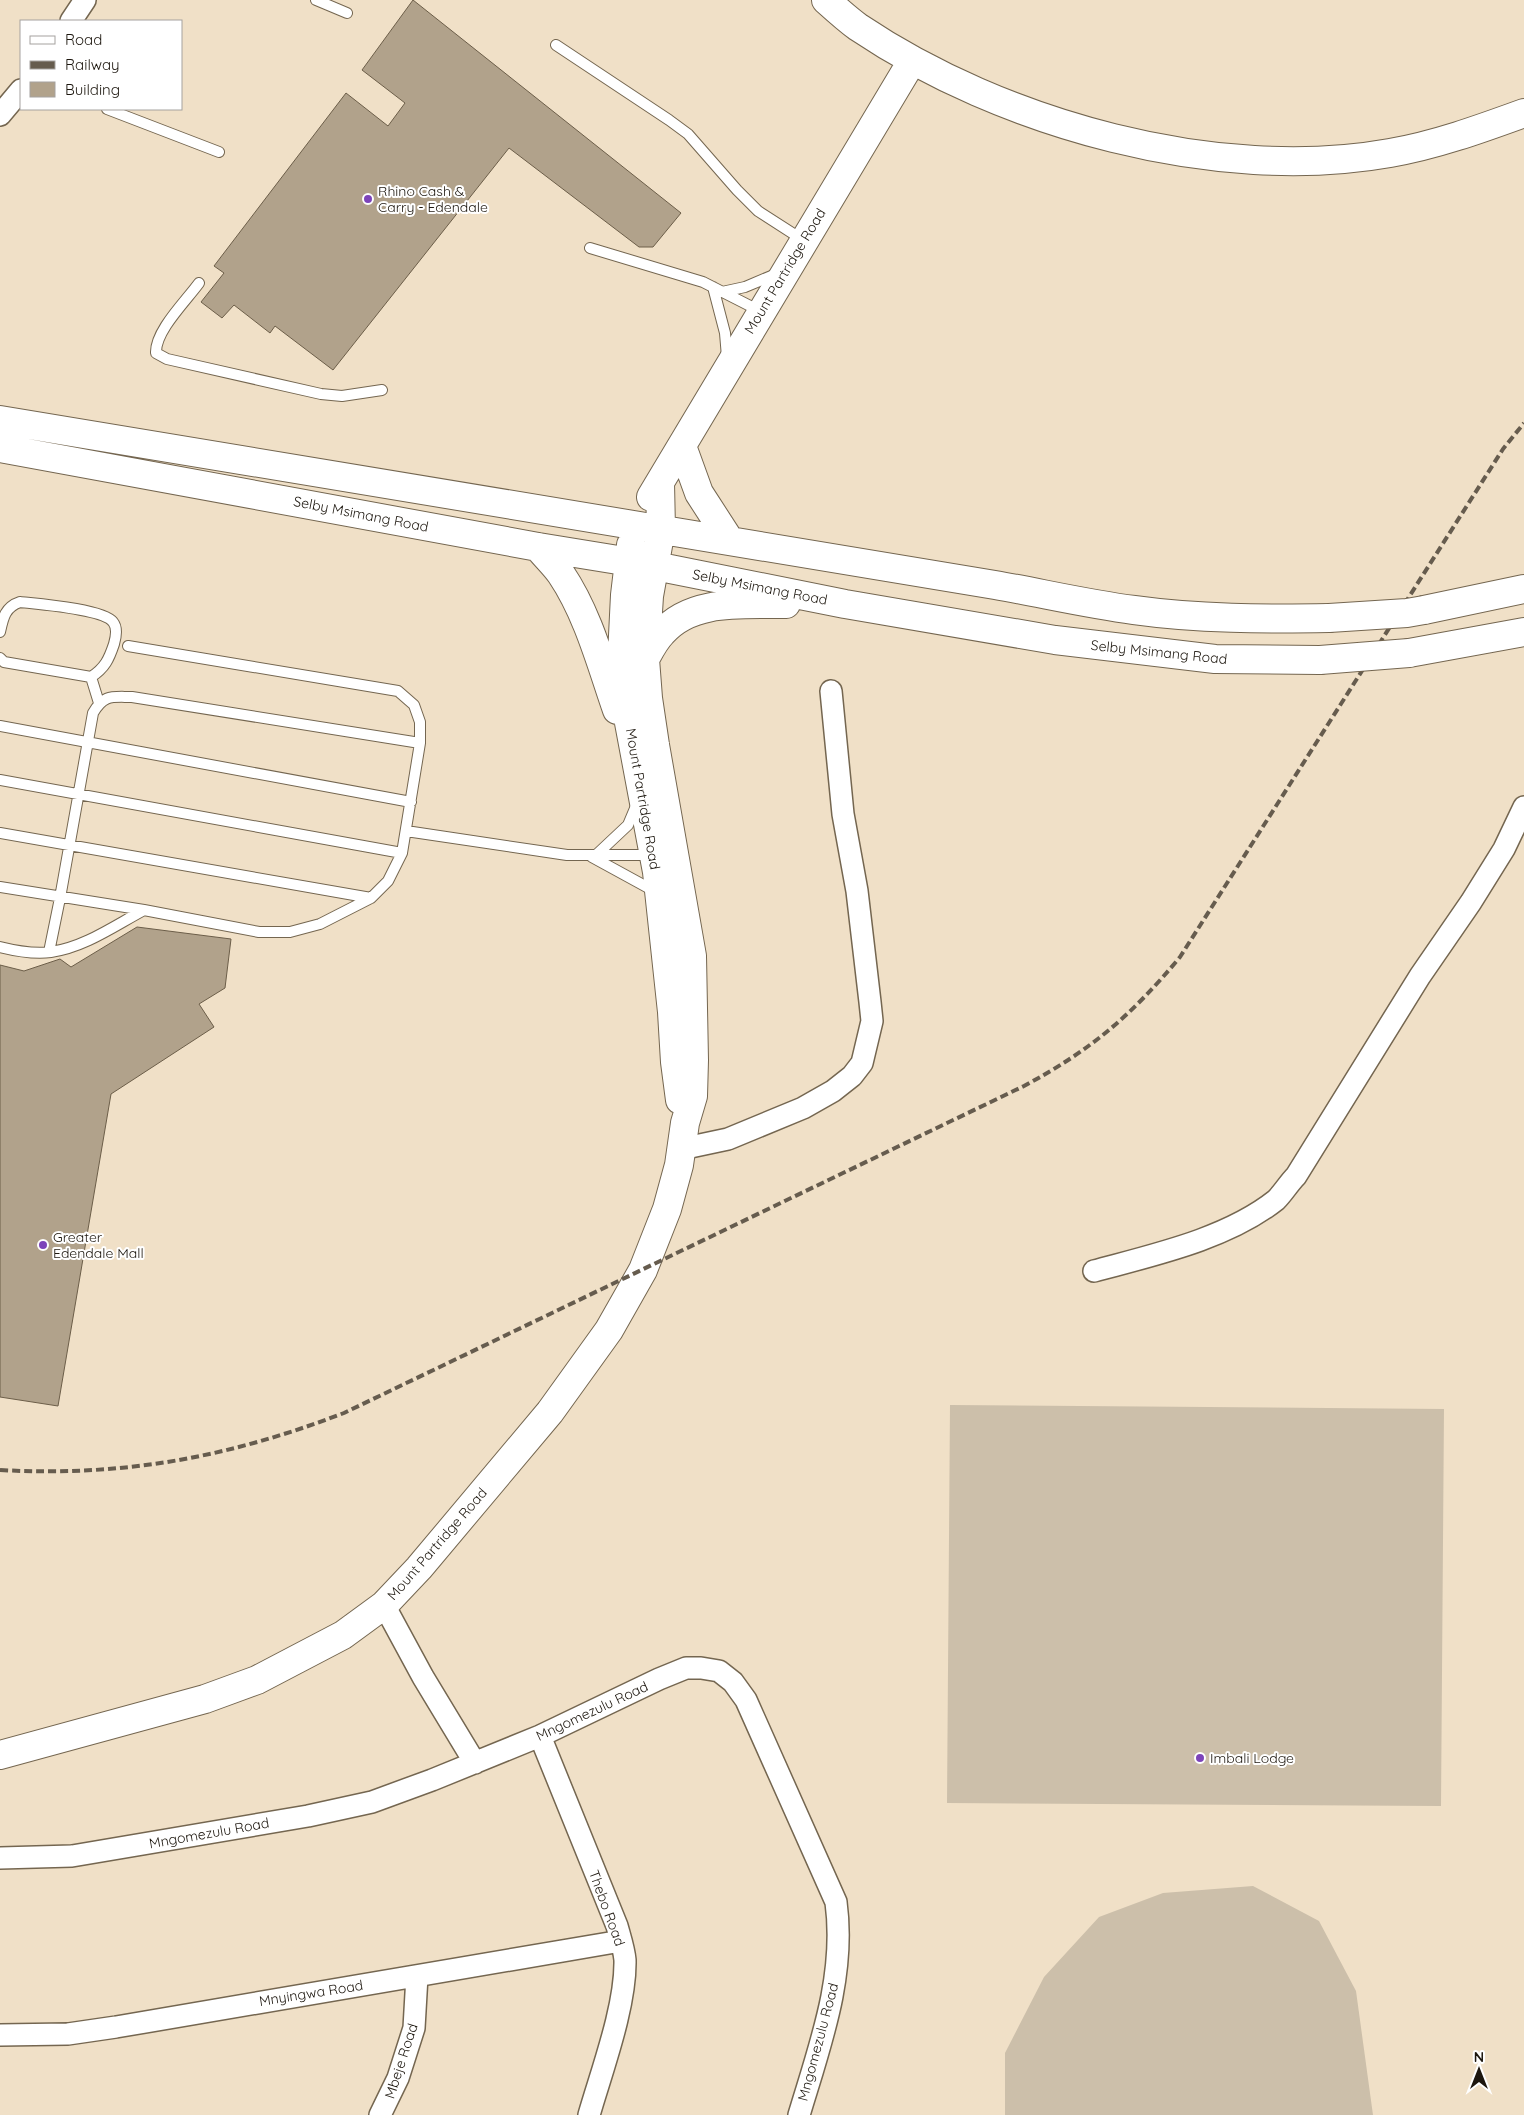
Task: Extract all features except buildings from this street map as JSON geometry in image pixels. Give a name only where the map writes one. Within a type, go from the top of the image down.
[{"type":"main road","points":[[826,0],[856,26],[912,61],[969,89],[1056,121],[1104,136],[1187,153],[1258,160],[1329,159],[1389,153],[1453,138],[1524,113]]},
{"type":"main road","name":"Mount Partridge Road","points":[[1,1755],[205,1699],[257,1680],[343,1634],[384,1605],[419,1568],[550,1412],[609,1330],[644,1270],[667,1209],[693,1096],[694,992],[692,956],[664,853],[639,780],[627,712],[622,656],[628,562],[634,524],[912,61]]},
{"type":"main road","points":[[0,420],[634,524],[1135,610],[1221,616],[1329,618],[1407,613],[1524,589]]},
{"type":"main road","points":[[682,446],[700,493],[730,541]]},
{"type":"main road","name":"Selby Msimang Road","points":[[0,448],[538,547],[655,566],[845,604],[1054,640],[1154,653],[1252,660],[1320,660],[1409,653],[1524,632]]},
{"type":"main road","name":"Mount Partridge Road","points":[[660,482],[661,529],[648,604],[645,659],[664,853],[659,894],[683,1136]]},
{"type":"main road","points":[[538,547],[560,573],[588,628],[639,780]]},
{"type":"main road","points":[[645,659],[661,633],[674,621],[704,609],[728,605],[845,604]]},
{"type":"street","points":[[72,20],[85,0]]},
{"type":"street","points":[[0,115],[20,91]]},
{"type":"street","points":[[683,1136],[728,1139],[803,1108],[833,1091],[852,1076],[862,1063],[872,1021],[857,891],[843,814],[831,691]]},
{"type":"street","points":[[1094,1271],[1168,1251],[1211,1235],[1250,1217],[1277,1199],[1296,1176],[1420,976],[1476,894],[1504,849],[1524,807]]},
{"type":"street","points":[[384,1605],[423,1677],[474,1763]]},
{"type":"street","name":"Mngomezulu Road","points":[[0,1858],[72,1856],[308,1816],[372,1802],[540,1736],[686,1668],[718,1671],[733,1682],[746,1700],[836,1902],[839,1928],[835,1981],[828,2016],[799,2115]]},
{"type":"street","name":"Thebo Road","points":[[540,1736],[621,1941],[625,1959],[624,1982],[618,2011],[589,2115]]},
{"type":"street","name":"Mnyingwa Road","points":[[0,2035],[68,2034],[621,1941]]},
{"type":"street","name":"Mbeje Road","points":[[380,2115],[398,2078],[414,2028],[417,1976]]},
{"type":"lane","points":[[316,0],[347,13]]},
{"type":"lane","points":[[556,45],[688,134],[758,211],[803,241]]},
{"type":"lane","points":[[110,110],[219,152]]},
{"type":"lane","points":[[590,248],[655,269],[680,274],[761,311]]},
{"type":"lane","points":[[718,290],[757,283],[787,268]]},
{"type":"lane","points":[[199,283],[162,332],[156,345],[156,353],[167,359],[321,394],[342,396],[382,390]]},
{"type":"lane","points":[[718,290],[728,368]]},
{"type":"lane","points":[[0,632],[4,614],[12,605],[20,602],[99,613],[113,621],[116,630],[116,639],[107,664],[91,677],[4,662],[0,658]]},
{"type":"lane","points":[[0,887],[144,910],[259,932],[290,932],[320,924],[371,898],[388,881],[402,852],[420,743],[420,722],[414,705],[398,691],[128,646]]},
{"type":"lane","points":[[91,677],[99,703]]},
{"type":"lane","points":[[49,952],[93,713],[99,703],[108,697],[132,697],[420,743]]},
{"type":"lane","points":[[0,726],[411,802]]},
{"type":"lane","points":[[0,780],[402,852]]},
{"type":"lane","points":[[592,856],[628,825],[639,780]]},
{"type":"lane","points":[[406,831],[522,850],[592,856],[664,853]]},
{"type":"lane","points":[[0,833],[69,847],[371,898]]},
{"type":"lane","points":[[592,856],[659,894]]},
{"type":"lane","points":[[0,947],[49,952],[88,941],[144,910]]},
{"type":"shaded area","points":[[950,1405],[1444,1409],[1441,1806],[947,1803]]},
{"type":"shaded area","points":[[1253,1886],[1319,1921],[1356,1991],[1373,2115],[1005,2115],[1005,2053],[1044,1977],[1099,1917],[1163,1893]]},
{"type":"railway","points":[[0,1470],[90,1470],[133,1467],[175,1461],[259,1441],[344,1413],[1024,1086],[1070,1059],[1127,1014],[1180,957],[1503,449],[1524,423]]},
{"type":"place","name":"Rhino Cash & Carry - Edendale","points":[[368,199]]},
{"type":"place","name":"Greater Edendale Mall","points":[[43,1245]]},
{"type":"place","name":"Imbali Lodge","points":[[1200,1758]]}]
